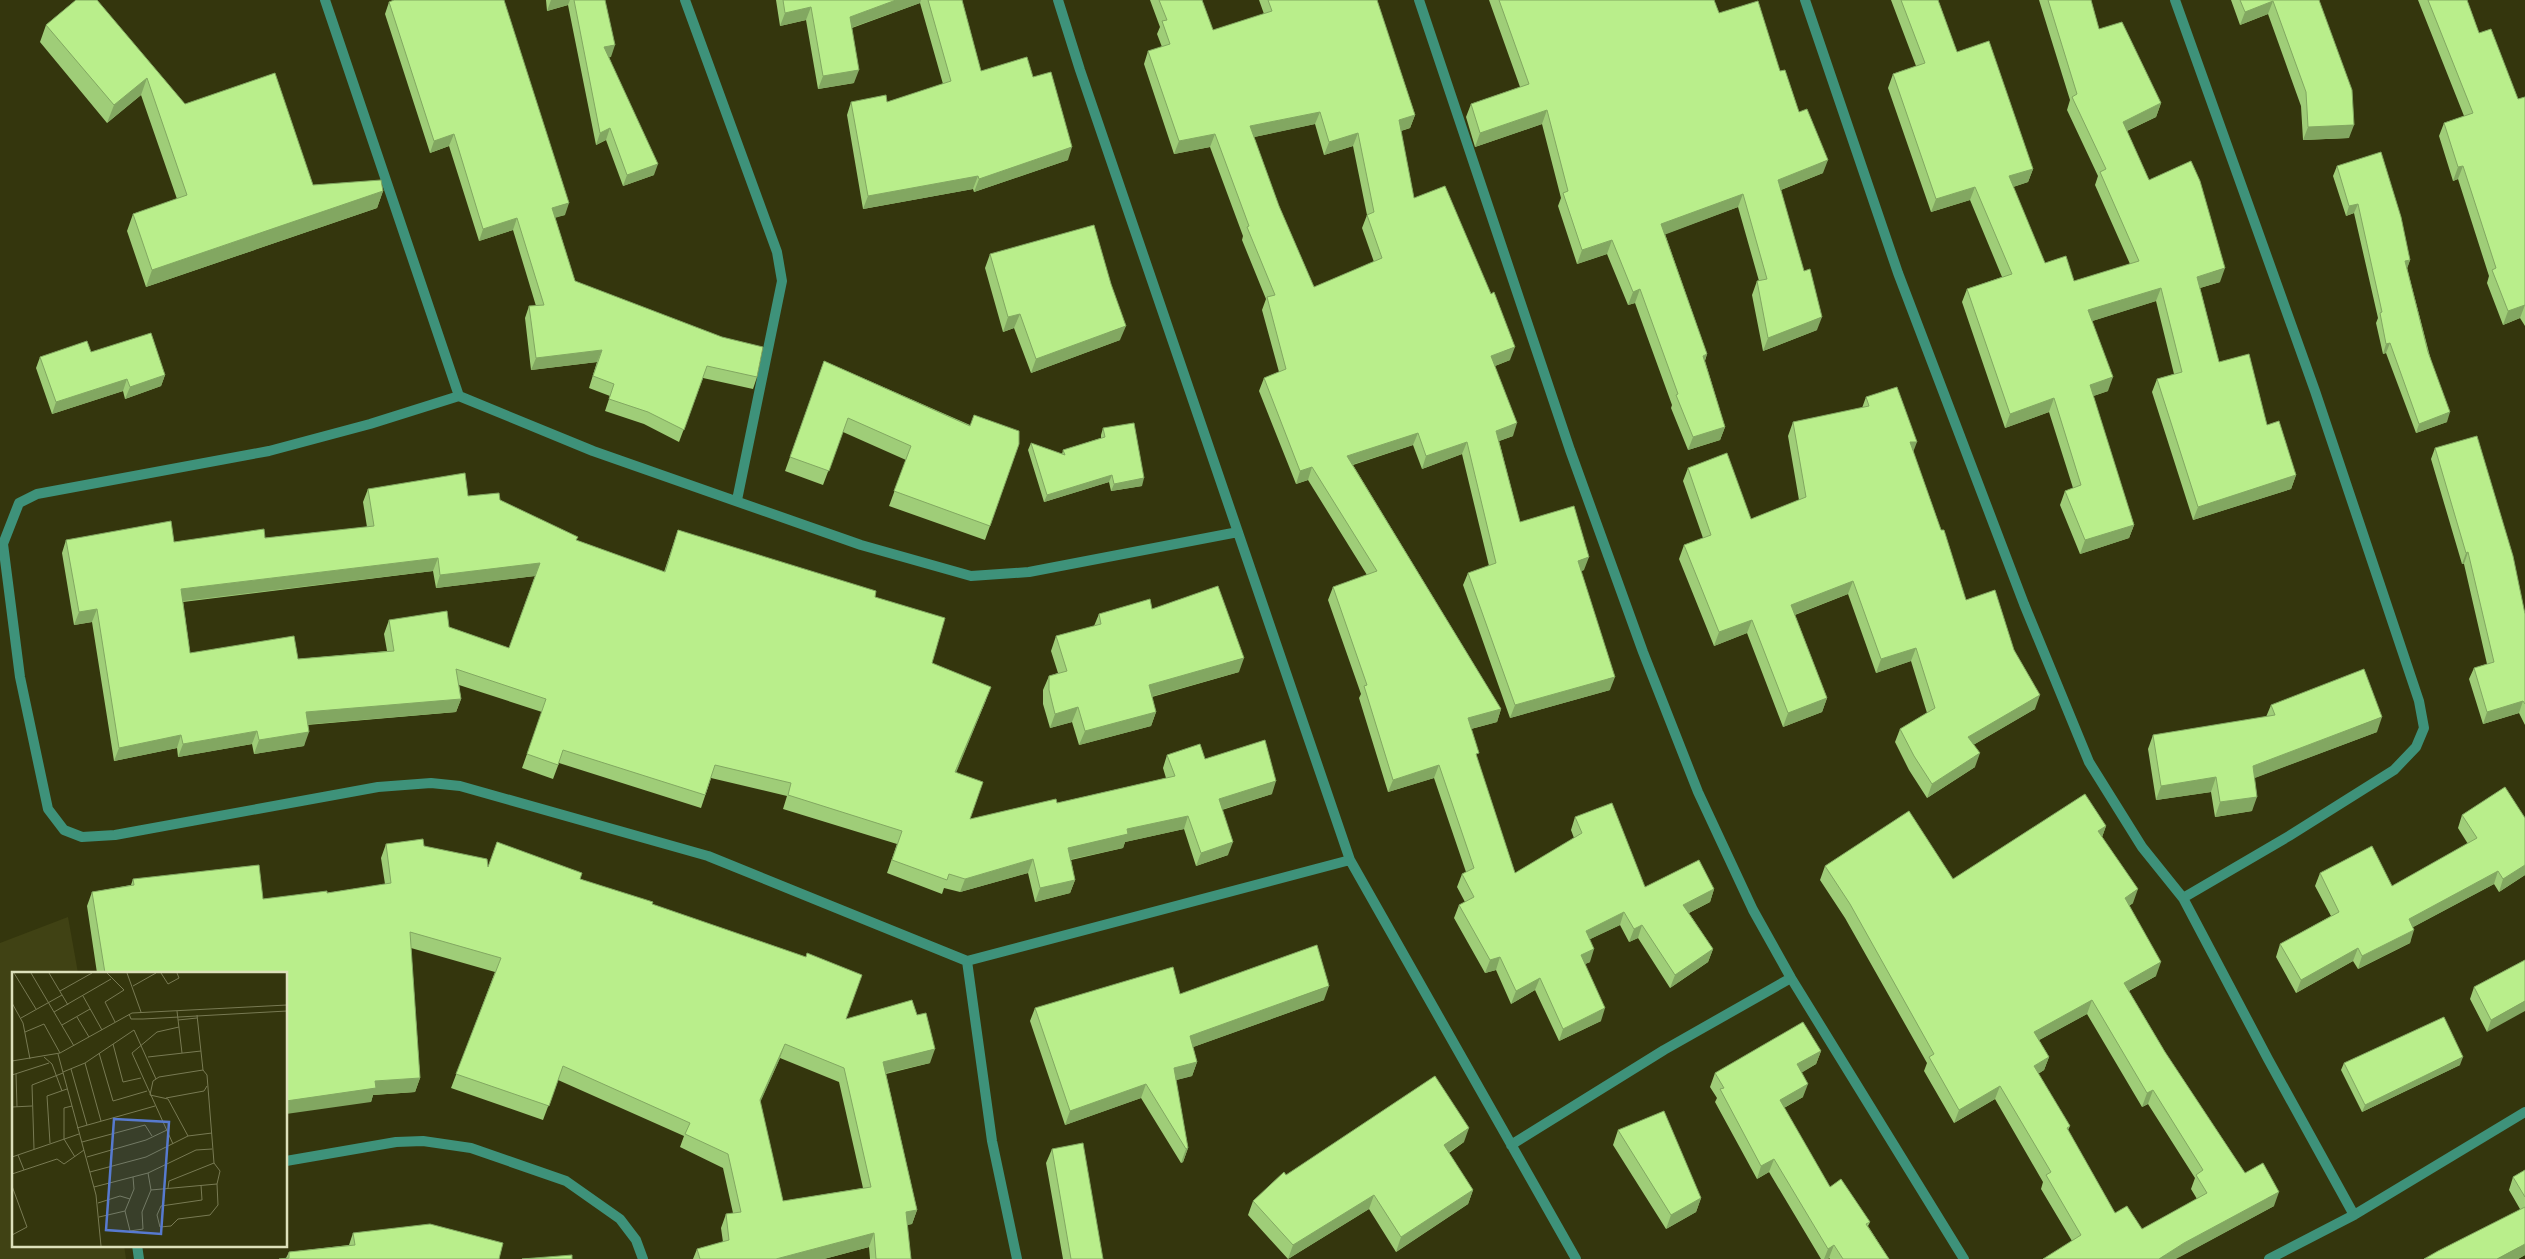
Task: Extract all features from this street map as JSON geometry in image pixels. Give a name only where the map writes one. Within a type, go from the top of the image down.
[{"type":"street","points":[[326,0],[459,396]]},
{"type":"street","points":[[685,0],[777,252],[782,281],[737,500]]},
{"type":"street","points":[[1058,0],[1080,70],[1350,860],[1576,1259]]},
{"type":"street","points":[[1419,0],[1570,450],[1643,652],[1698,792],[1753,910],[1791,978],[1964,1259]]},
{"type":"street","points":[[1805,0],[1898,274],[2024,604],[2089,762],[2142,847],[2182,898],[2354,1215]]},
{"type":"street","points":[[2175,0],[2315,390],[2419,701],[2424,728],[2416,747],[2394,770],[2289,836],[2182,898]]},
{"type":"street","points":[[1238,532],[1029,572],[971,576],[861,545],[593,451],[459,396],[370,424],[269,451],[37,494],[19,503],[3,544],[20,677],[48,809],[64,830],[82,837],[115,835],[378,787],[431,783],[460,786],[708,856],[967,961],[1350,860]]},
{"type":"street","points":[[967,961],[992,1141],[1017,1259]]},
{"type":"street","points":[[1510,1145],[1664,1050],[1791,978]]},
{"type":"street","points":[[2269,1259],[2354,1215],[2525,1112]]},
{"type":"street","points":[[288,1161],[396,1142],[423,1141],[471,1148],[566,1181],[620,1218],[636,1240],[644,1259]]},
{"type":"street","points":[[137,1246],[140,1259]]},
{"type":"shaded area","points":[[68,917],[78,972],[12,972],[12,1246],[124,1246],[126,1259],[0,1259],[0,943]]},
{"type":"building","points":[[76,0],[97,0],[185,104],[275,73],[313,185],[381,180],[383,191],[152,270],[133,214],[187,195],[147,78],[114,105],[46,25]]},
{"type":"building","points":[[394,0],[504,0],[569,203],[552,208],[575,281],[722,337],[763,347],[757,377],[707,366],[684,430],[648,412],[609,399],[614,384],[593,376],[602,350],[536,358],[529,306],[544,305],[517,218],[483,229],[454,134],[434,141],[389,2]]},
{"type":"building","points":[[574,0],[605,0],[615,45],[604,47],[658,164],[627,175],[610,128],[600,133]]},
{"type":"building","points":[[783,0],[896,0],[850,17],[859,70],[823,76],[811,7],[785,13]]},
{"type":"building","points":[[928,0],[962,0],[981,71],[1027,57],[1033,77],[1051,72],[1072,147],[979,179],[978,176],[868,196],[851,102],[886,95],[887,102],[951,81]]},
{"type":"building","points":[[1159,0],[1202,0],[1213,30],[1272,11],[1268,0],[1377,0],[1415,115],[1399,120],[1414,198],[1445,186],[1491,294],[1494,292],[1515,347],[1491,356],[1517,423],[1496,431],[1520,522],[1574,506],[1589,557],[1578,561],[1615,677],[1515,705],[1468,573],[1496,563],[1467,442],[1426,456],[1418,433],[1347,456],[1501,709],[1468,718],[1479,753],[1476,754],[1515,873],[1582,833],[1575,817],[1612,803],[1645,887],[1699,860],[1714,889],[1683,905],[1713,949],[1675,975],[1642,925],[1634,929],[1624,912],[1586,931],[1594,949],[1581,955],[1605,1008],[1563,1029],[1540,978],[1516,991],[1500,957],[1490,960],[1459,905],[1474,897],[1462,874],[1474,868],[1439,765],[1393,780],[1364,686],[1367,685],[1333,587],[1377,571],[1312,467],[1300,471],[1264,378],[1286,369],[1267,297],[1275,295],[1247,227],[1249,226],[1215,134],[1179,141],[1148,51],[1170,44],[1162,21],[1167,20]],"holes":[[[1320,112],[1329,142],[1358,133],[1374,212],[1367,215],[1382,258],[1314,287],[1279,206],[1250,126]]]},
{"type":"building","points":[[1499,0],[1714,0],[1719,13],[1758,1],[1780,71],[1785,70],[1799,112],[1807,109],[1828,160],[1778,180],[1804,271],[1810,269],[1822,317],[1768,338],[1757,281],[1767,279],[1743,194],[1661,224],[1707,354],[1703,356],[1725,427],[1693,437],[1676,395],[1678,394],[1640,289],[1633,292],[1612,240],[1582,250],[1563,193],[1568,191],[1547,110],[1480,133],[1471,104],[1529,84]]},
{"type":"building","points":[[1901,0],[1938,0],[1957,52],[1989,41],[2033,169],[2009,176],[2045,263],[2066,256],[2074,281],[2139,261],[2100,172],[2106,169],[2072,97],[2077,94],[2048,0],[2091,0],[2099,29],[2122,22],[2161,103],[2123,122],[2149,180],[2191,161],[2200,181],[2225,268],[2197,277],[2219,362],[2249,354],[2267,425],[2279,421],[2296,475],[2198,507],[2157,379],[2182,372],[2161,288],[2088,310],[2113,377],[2090,385],[2134,525],[2085,540],[2065,491],[2081,485],[2054,398],[2010,414],[1967,289],[2012,274],[1975,187],[1936,199],[1893,74],[1925,63]]},
{"type":"building","points":[[2240,0],[2319,0],[2352,90],[2354,125],[2308,127],[2306,92],[2273,1],[2245,12]]},
{"type":"building","points":[[2428,0],[2467,0],[2479,33],[2491,29],[2518,99],[2525,97],[2525,305],[2508,311],[2492,270],[2496,268],[2463,166],[2458,167],[2444,123],[2473,113]]},
{"type":"building","points":[[2381,152],[2401,217],[2410,260],[2405,261],[2428,352],[2450,412],[2419,424],[2390,343],[2386,344],[2380,313],[2382,312],[2358,204],[2349,206],[2337,166]]},
{"type":"building","points":[[1094,225],[1111,284],[1126,326],[1036,359],[1020,314],[1008,317],[990,254]]},
{"type":"building","points":[[151,333],[165,375],[130,387],[127,379],[56,402],[40,357],[87,341],[91,352]]},
{"type":"building","points":[[824,361],[970,426],[974,415],[1019,431],[1019,444],[990,526],[894,491],[911,446],[848,418],[829,471],[790,457]]},
{"type":"building","points":[[1897,387],[1917,442],[1910,442],[1941,530],[1944,530],[1966,600],[1995,590],[2014,650],[2040,695],[1968,737],[1980,753],[1932,784],[1900,729],[1935,708],[1916,648],[1881,659],[1853,581],[1791,605],[1827,698],[1788,713],[1752,620],[1719,632],[1684,545],[1711,535],[1688,468],[1727,453],[1751,519],[1806,497],[1793,422],[1869,406],[1866,397]]},
{"type":"building","points":[[1134,423],[1144,478],[1114,484],[1112,475],[1047,495],[1031,443],[1065,455],[1063,450],[1105,437],[1103,428]]},
{"type":"building","points":[[2477,436],[2513,556],[2525,614],[2525,704],[2523,701],[2487,712],[2474,668],[2494,662],[2468,552],[2466,553],[2435,448]]},
{"type":"building","points":[[465,473],[468,496],[499,493],[500,500],[578,537],[576,540],[665,572],[678,530],[876,591],[875,597],[945,618],[932,663],[991,687],[955,772],[983,782],[970,819],[1056,799],[1057,803],[1175,776],[1167,755],[1200,744],[1205,759],[1265,740],[1276,781],[1219,799],[1233,842],[1201,853],[1188,816],[1127,829],[1128,834],[1068,848],[1075,880],[1040,888],[1033,859],[965,879],[949,874],[947,880],[892,860],[902,831],[788,795],[791,783],[715,765],[705,795],[563,750],[558,765],[527,754],[546,699],[456,669],[461,699],[306,712],[309,732],[259,740],[257,731],[183,744],[181,735],[119,748],[97,609],[79,612],[66,540],[171,521],[174,542],[264,529],[265,538],[374,526],[368,489]],"holes":[[[438,558],[440,575],[540,563],[509,648],[449,627],[447,611],[389,620],[394,651],[298,659],[294,636],[190,653],[181,589]]]},
{"type":"building","points":[[1218,586],[1244,658],[1149,685],[1156,712],[1085,731],[1078,707],[1055,714],[1049,690],[1049,676],[1067,671],[1056,636],[1101,624],[1099,614],[1150,599],[1152,609]]},
{"type":"building","points":[[2364,669],[2382,717],[2253,766],[2257,797],[2220,802],[2216,777],[2161,786],[2153,735],[2275,715],[2271,705]]},
{"type":"building","points":[[2505,787],[2525,818],[2525,865],[2503,879],[2498,871],[2409,919],[2414,930],[2362,956],[2358,948],[2301,980],[2280,944],[2339,912],[2320,873],[2372,846],[2392,886],[2477,838],[2462,815]]},
{"type":"building","points":[[2085,794],[2106,826],[2098,831],[2138,889],[2125,898],[2161,962],[2124,983],[2165,1052],[2245,1173],[2263,1163],[2279,1192],[2184,1243],[2159,1259],[2043,1259],[2081,1235],[2046,1175],[2051,1172],[2000,1086],[1959,1110],[1929,1057],[1934,1054],[1850,904],[1825,866],[1909,811],[1953,879]],"holes":[[[2092,1000],[2147,1093],[2153,1090],[2203,1170],[2196,1175],[2207,1193],[2142,1229],[2127,1206],[2115,1213],[2067,1128],[2070,1126],[2034,1066],[2049,1057],[2034,1032]]]},
{"type":"building","points":[[423,839],[424,846],[487,859],[488,867],[497,842],[582,873],[580,879],[653,902],[652,904],[806,957],[807,953],[862,975],[846,1019],[912,1000],[917,1015],[926,1013],[935,1049],[883,1062],[917,1210],[906,1212],[911,1259],[876,1259],[874,1233],[776,1259],[700,1259],[697,1249],[729,1240],[726,1214],[741,1212],[728,1154],[685,1134],[690,1123],[563,1066],[549,1106],[456,1074],[501,958],[410,932],[420,1078],[375,1081],[376,1088],[288,1101],[288,972],[105,972],[92,892],[134,885],[133,879],[259,865],[263,899],[327,891],[327,893],[391,883],[386,844]],"holes":[[[785,1044],[844,1068],[871,1187],[783,1201],[760,1100]]]},
{"type":"building","points":[[1317,945],[1329,986],[1190,1036],[1197,1062],[1174,1068],[1188,1148],[1186,1149],[1146,1084],[1070,1111],[1035,1008],[1173,967],[1180,994]]},
{"type":"building","points":[[2525,960],[2525,1001],[2491,1020],[2474,987]]},
{"type":"building","points":[[2444,1017],[2463,1057],[2365,1105],[2344,1063]]},
{"type":"building","points":[[1803,1022],[1821,1051],[1797,1064],[1808,1084],[1780,1100],[1830,1187],[1841,1179],[1870,1222],[1866,1224],[1889,1259],[1843,1259],[1834,1245],[1828,1249],[1774,1159],[1761,1166],[1720,1089],[1724,1088],[1715,1073]]},
{"type":"building","points":[[1435,1076],[1469,1128],[1444,1145],[1473,1190],[1401,1237],[1374,1195],[1293,1245],[1253,1201],[1284,1172],[1286,1175]]},
{"type":"building","points":[[1664,1111],[1701,1198],[1671,1215],[1618,1130]]},
{"type":"building","points":[[1083,1143],[1103,1259],[1071,1259],[1052,1149]]},
{"type":"building","points":[[2525,1170],[2525,1197],[2513,1177]]},
{"type":"building","points":[[2525,1207],[2525,1244],[2497,1259],[2424,1259],[2438,1251]]},
{"type":"building","points":[[430,1224],[503,1243],[499,1259],[279,1259],[289,1258],[289,1252],[355,1245],[353,1233]]},
{"type":"building","points":[[572,1255],[572,1259],[522,1259]]}]
